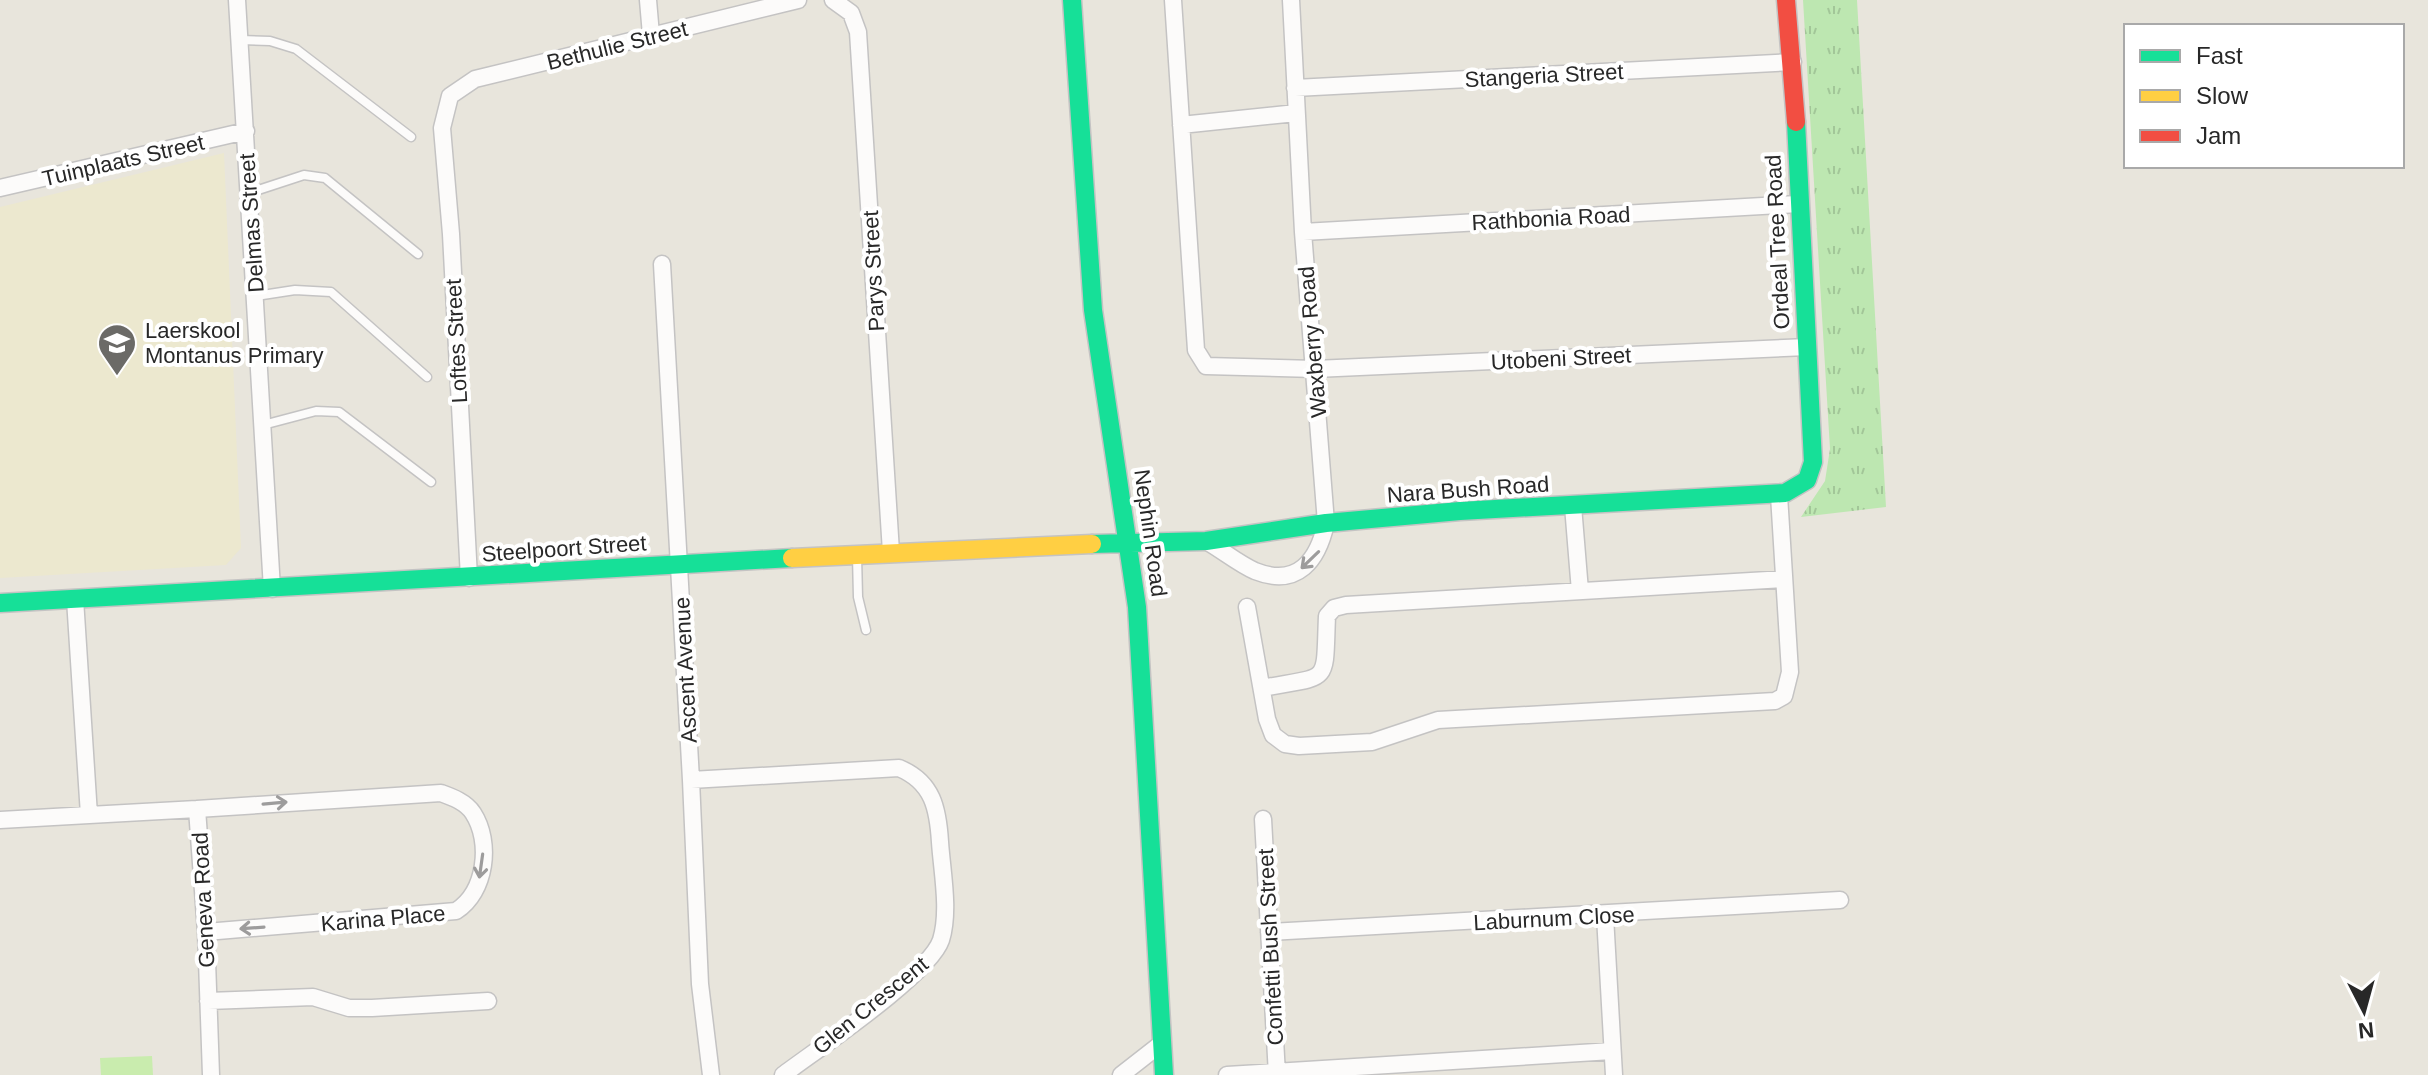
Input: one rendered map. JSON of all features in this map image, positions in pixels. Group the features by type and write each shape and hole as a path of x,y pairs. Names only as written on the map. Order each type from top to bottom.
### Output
{"street":[{"name":"Delmas Street","path":"237,0 272,589"},
{"path":"648,0 651,35"},
{"name":"Bethulie Street","path":"446,106 458,89 475,79 798,0"},
{"name":"Parys Street","path":"833,0 851,13 858,32 891,552"},
{"name":"Nephin Road","path":"1072,0 1093,310 1130,542 1137,607 1164,1075"},
{"path":"1173,0 1181,125 1296,113"},
{"name":"Waxberry Road","path":"1206,541 1254,570 1273,575 1290,573 1306,567 1320,552 1326,523 1303,232 1291,0"},
{"name":"Ordeal Tree Road","path":"1786,0 1793,62 1813,462 1807,480"},
{"name":"Stangeria Street","path":"1295,88 1793,62"},
{"name":"Loftes Street","path":"446,106 442,128 451,234 469,578"},
{"name":"Utobeni Street","path":"1181,125 1199,359 1215,368 1315,369 1807,347"},
{"name":"Tuinplaats Street","path":"0,188 246,131"},
{"name":"Rathbonia Road","path":"1303,232 1798,204"},
{"name":"Ascent Avenue","path":"662,264 697,939 711,1075"},
{"name":"Nara Bush Road","path":"1130,542 1206,541 1326,523 1779,495 1797,489 1807,480"},
{"path":"1247,607 1273,735 1285,744 1372,742 1438,720 1775,701 1784,696 1790,672 1779,495"},
{"path":"1573,506 1580,591"},
{"name":"Steelpoort Street","path":"0,603 891,552 1130,542"},
{"path":"1262,688 1314,678 1323,673 1327,665 1327,616 1334,608 1784,579"},
{"path":"75,599 89,815"},
{"name":"Glen Crescent","path":"691,780 899,768 922,782 938,810 944,923 935,952 912,976 783,1075"},
{"name":"Karina Place","path":"197,809 441,793 465,804 472,812 483,848 483,867 475,892 456,911 206,932"},
{"name":"Geneva Road","path":"0,820 197,809 206,932 211,1075"},
{"name":"Confetti Bush Street","path":"1263,819 1277,1073"},
{"name":"Laburnum Close","path":"1269,932 1605,916 1840,900"},
{"path":"1605,916 1614,1075"},
{"path":"208,1001 313,997 349,1008 488,1001"},
{"path":"1121,1075 1162,1043"},
{"path":"1227,1075 1612,1051"}],"lane":[{"path":"240,40 270,41 296,49 411,137"},
{"path":"249,193 304,175 325,178 418,254"},
{"path":"256,296 295,290 331,292 427,377"},
{"path":"263,425 316,411 339,412 431,482"},
{"path":"857,554 858,597 866,630"}],"shaded area":[{"name":"Laerskool Montanus Primary","path":"224,153 241,548 226,565 0,578 0,207"}],"green space":[{"path":"1803,0 1857,0 1886,507 1801,517 1825,481 1830,449"},
{"path":"152,1056 153,1075 101,1075 100,1058"}],"traffic: fast":[{"path":"1072,0 1093,310 1137,607 1164,1075"},
{"path":"1092,544 1206,541 1326,523 1460,511 1785,493 1807,480 1813,462 1796,122"},
{"path":"0,603 792,558"}],"traffic: slow":[{"path":"792,558 1092,544"}],"traffic: jam":[{"path":"1786,0 1796,122"}],"place":[{"name":"Laerskool Montanus Primary","path":"117,377"}]}
